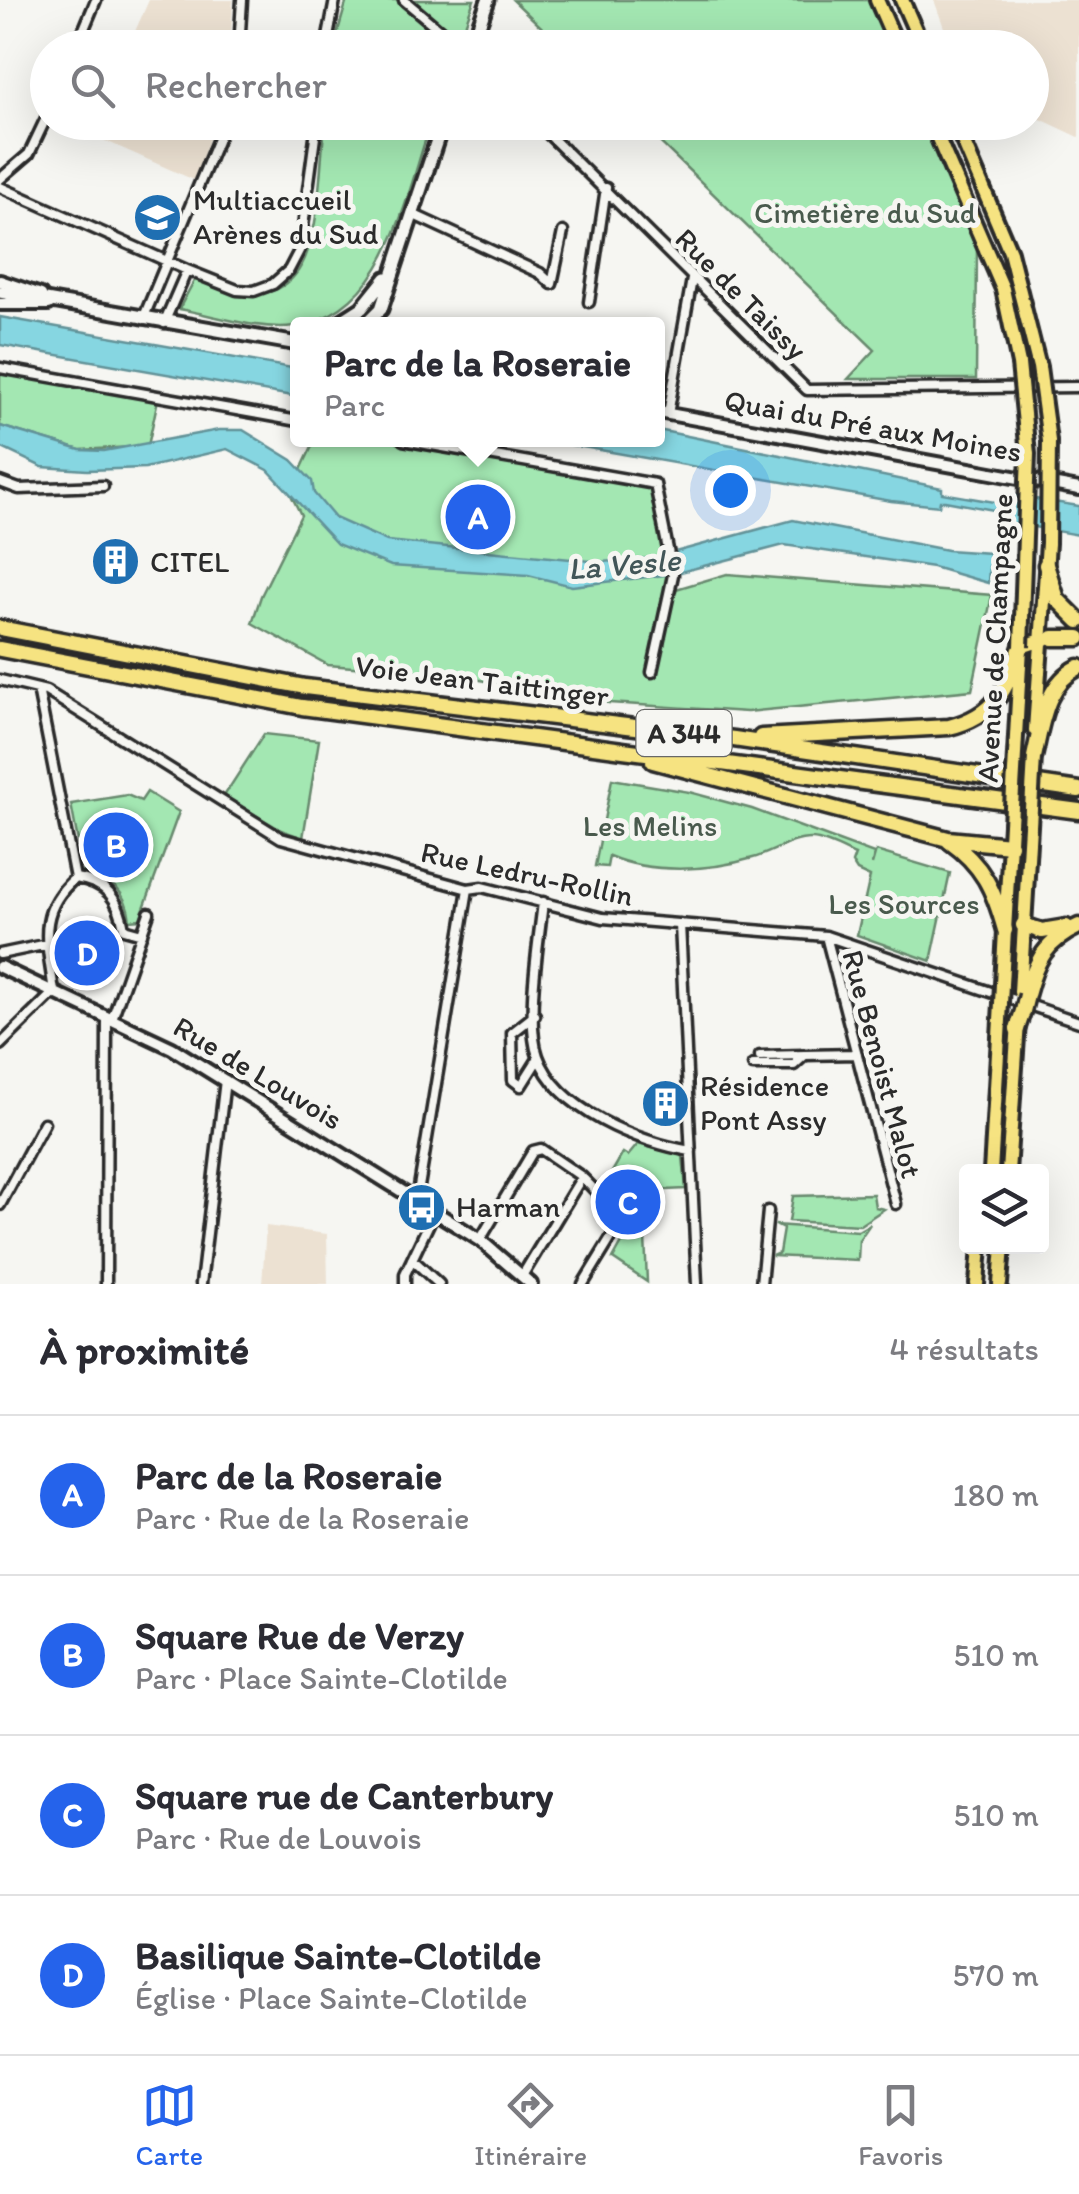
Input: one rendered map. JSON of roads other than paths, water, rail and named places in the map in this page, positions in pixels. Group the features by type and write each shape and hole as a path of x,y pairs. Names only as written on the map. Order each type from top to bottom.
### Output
{"highway":[{"path":"1046,566 1057,599 1079,621"},
{"name":"Voie Jean Taittinger","path":"0,628 305,687 734,739 1079,788"},
{"path":"1047,639 1079,638"},
{"path":"734,739 950,727 970,722 1001,698 1021,647"},
{"name":"Voie Jean Taittinger","path":"0,649 302,707 1079,811"},
{"path":"1034,757 1048,698 1064,677 1079,667"},
{"path":"614,748 948,840 1010,845"},
{"path":"948,840 972,857 988,879 1005,930"},
{"path":"1024,926 1042,931 1079,925"},
{"path":"1018,1029 1023,993 1044,949 1054,938 1079,925"}],"main road":[{"path":"477,30 488,0"},
{"path":"877,0 890,30"},
{"path":"902,0 915,30"},
{"path":"380,317 437,140"},
{"name":"Avenue de Champagne","path":"940,140 1004,289 1019,364 1028,454 1021,647 989,1164"},
{"name":"Avenue de Champagne","path":"963,140 1010,252 1040,367 1049,441 1047,639 1034,757 1023,993"},
{"path":"348,317 362,308 392,271"},
{"path":"0,292 164,323 290,341"},
{"path":"374,317 381,310"},
{"path":"1021,647 1047,639"},
{"path":"1010,845 1028,846"},
{"path":"1006,913 1024,926"},
{"path":"1009,1164 1018,1029"},
{"path":"980,1284 982,1254"},
{"path":"1000,1284 1002,1254"}],"street":[{"path":"84,30 96,0"},
{"path":"240,30 242,0"},
{"path":"329,30 335,0"},
{"path":"404,0 440,30"},
{"path":"0,179 29,154 36,140"},
{"path":"143,318 218,140"},
{"path":"0,187 187,270 237,290 254,291 290,270 300,249 315,140"},
{"name":"Rue de Taissy","path":"555,140 807,390 1079,386"},
{"path":"589,302 606,188"},
{"path":"412,214 540,272 552,284 564,232"},
{"path":"164,323 187,270"},
{"path":"665,404 692,279"},
{"path":"0,281 65,304"},
{"path":"0,304 65,304"},
{"path":"0,368 290,420"},
{"name":"Quai du Pré aux Moines","path":"665,413 1079,489"},
{"path":"443,447 655,484 672,574 652,672"},
{"path":"0,482 19,489 103,486"},
{"name":"Rue Ledru-Rollin","path":"0,680 38,689 281,838 468,889 482,887 603,918 826,936 1079,1022"},
{"path":"38,689 75,878"},
{"path":"75,878 104,886 118,904 124,928 142,934"},
{"path":"0,1044 54,992 48,944 51,904 75,878"},
{"path":"417,1199 468,889"},
{"path":"535,1015 512,1032 513,1080 522,1086 538,1059 535,1015 544,902"},
{"path":"106,1284 109,1018 149,913"},
{"path":"680,924 697,1284"},
{"name":"Rue Benoist Malot","path":"826,936 896,1204"},
{"path":"0,954 48,944"},
{"name":"Rue de Louvois","path":"0,967 109,1018 225,1080 480,1240 526,1280 582,1177"},
{"path":"760,1056 857,1054"},
{"path":"753,1065 794,1065 804,1055"},
{"path":"538,1059 597,1118 628,1134 691,1152"},
{"path":"201,1284 225,1080"},
{"path":"0,1206 44,1123"},
{"path":"480,1240 532,1151 542,1149 582,1177 619,1215 618,1225 584,1284"},
{"path":"405,1284 412,1259 436,1212"},
{"path":"761,1284 768,1212"},
{"path":"412,1259 439,1284"}],"water":[{"path":"0,317 290,368 290,396 0,345"},
{"name":"La Vesle","path":"0,426 80,450 104,451 219,430 243,430 292,460 312,481 314,493 335,518 387,541 601,562 653,558 793,520 947,550 990,553 988,583 933,567 784,545 673,574 572,586 528,575 391,566 337,544 268,470 227,449 145,468 42,467 0,447"},
{"path":"665,431 942,488 942,493 1012,505 1016,496 1079,506 1079,535 1011,523 1010,513 945,501 940,501 939,506 583,447 665,447"}],"place":[{"name":"Multiaccueil Arènes du Sud","path":"158,217"},
{"name":"Parc de la Roseraie","path":"478,517"},
{"name":"CITEL","path":"115,562"},
{"name":"Square Rue de Verzy","path":"116,845"},
{"name":"Basilique Sainte-Clotilde","path":"87,953"},
{"name":"Résidence Pont Assy","path":"665,1103"},
{"name":"Square rue de Canterbury","path":"628,1202"},
{"name":"Harman","path":"421,1207"}],"park label":[{"name":"Cimetière du Sud","path":"865,213"},
{"name":"Les Melins","path":"650,826"},
{"name":"Les Sources","path":"904,904"}]}
